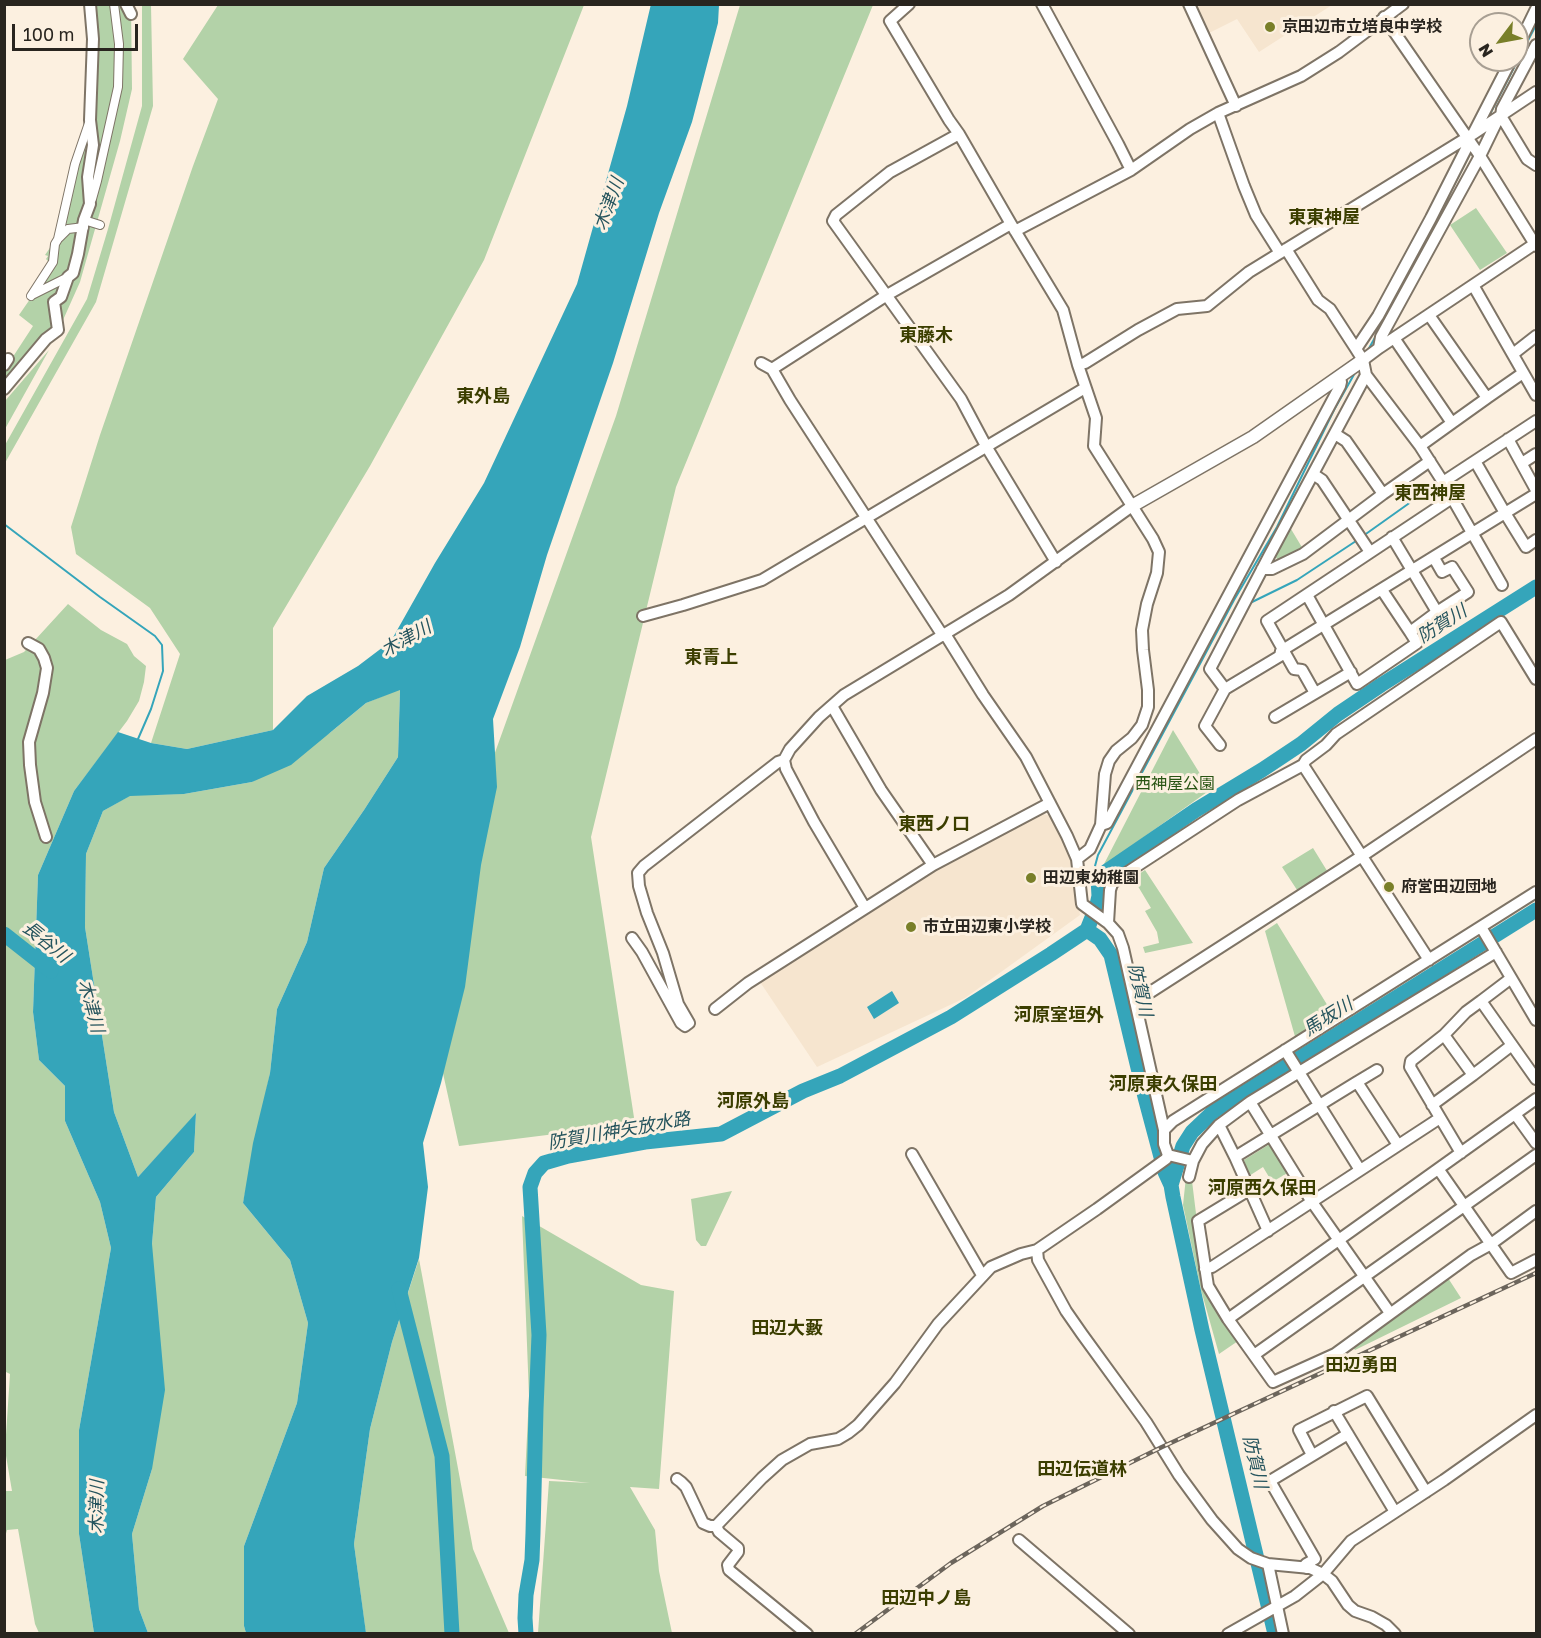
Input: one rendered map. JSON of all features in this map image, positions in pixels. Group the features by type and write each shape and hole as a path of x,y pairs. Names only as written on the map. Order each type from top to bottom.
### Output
{"street":[{"path":"90,4 93,39 90,120 93,145 88,177 90,204"},
{"path":"90,120 75,164 53,262 30,296 73,273 84,224 98,181 118,87 119,44 114,4"},
{"path":"909,4 890,21 949,120 960,134 1063,310 1096,418 1094,446 1159,552 1157,573 1142,630 1148,707 1142,725 1109,761 1105,774 1101,825 1090,849 1077,859"},
{"path":"1042,4 1131,170"},
{"path":"1189,4 1236,106"},
{"path":"772,369 887,296 1013,227 1131,170 1190,129 1218,113 1301,76 1403,4"},
{"path":"1529,23 1536,9"},
{"path":"865,908 814,822 786,769 784,760 790,749 832,706 844,695 1009,595 1132,506 1253,437 1379,348 1536,244 1470,139 1384,17"},
{"path":"1379,348 1381,337 1536,45"},
{"path":"1356,349 1378,316 1431,218 1505,72"},
{"path":"1078,365 1177,309 1207,306 1250,272 1470,139 1536,92"},
{"path":"1218,113 1256,215 1317,300 1330,309 1363,360 1366,375 1420,446 1442,480 1502,585"},
{"path":"1499,118 1527,159 1536,165"},
{"path":"960,134 890,172 836,215 833,221 962,399 986,446 1056,562"},
{"path":"58,239 68,230 84,224 100,225"},
{"path":"4,389 46,339 58,330 54,302 61,297 68,277"},
{"path":"1473,285 1536,395"},
{"path":"1429,315 1487,398"},
{"path":"1513,354 1536,336"},
{"path":"1394,338 1452,423"},
{"path":"761,363 772,369 866,518 1026,758 1077,859 1082,904 1118,934 1164,1130 1166,1159"},
{"path":"1420,446 1523,373"},
{"path":"1210,669 1366,375"},
{"path":"1101,825 1107,823 1340,386 1339,378"},
{"path":"643,616 762,580 1085,388"},
{"path":"1442,480 1536,421"},
{"path":"1335,434 1346,441 1383,494"},
{"path":"1220,745 1205,726 1225,689 1280,656 1281,651 1434,558 1536,492 1508,440"},
{"path":"1521,463 1536,454"},
{"path":"1262,569 1272,569 1303,554 1430,461"},
{"path":"1475,461 1526,547 1536,540"},
{"path":"1313,474 1322,480 1370,552"},
{"path":"1315,693 1302,670 1294,669 1268,621 1452,498"},
{"path":"1392,537 1437,612"},
{"path":"1410,632 1468,592 1452,567 1442,572 1434,558"},
{"path":"1307,595 1357,684 1417,643 1382,590"},
{"path":"1105,921 1110,890 1117,879 1238,800 1303,765 1306,760 1326,746 1336,734 1501,622 1536,679"},
{"path":"28,643 39,649 46,668 43,693 29,742 34,802 46,837"},
{"path":"1198,652 1225,689"},
{"path":"1275,717 1351,672"},
{"path":"832,706 881,790 933,865"},
{"path":"1135,1002 1362,856 1536,739"},
{"path":"632,938 681,1023 685,1026 688,1023 678,1004 663,953 646,913 638,873 778,762 784,760"},
{"path":"1303,765 1429,960"},
{"path":"715,1008 748,983 933,865 1050,803"},
{"path":"1164,1130 1173,1121 1287,1053 1536,892"},
{"path":"1482,929 1536,1020"},
{"path":"1189,1177 1190,1160 1219,1125 1297,1069 1494,949"},
{"path":"1461,1153 1410,1066 1411,1061 1444,1035 1466,1012 1510,979"},
{"path":"1481,1001 1536,1079"},
{"path":"1444,1035 1473,1075"},
{"path":"1432,1105 1512,1045"},
{"path":"1287,1053 1360,1170"},
{"path":"1235,1156 1377,1070"},
{"path":"1357,1082 1398,1145"},
{"path":"1228,1319 1536,1099"},
{"path":"1250,1102 1312,1202 1390,1314"},
{"path":"1515,1114 1536,1143"},
{"path":"1204,1269 1212,1267 1440,1118"},
{"path":"1219,1125 1268,1231"},
{"path":"912,1154 982,1275"},
{"path":"1254,1355 1536,1155"},
{"path":"677,1479 686,1487 703,1523 716,1526 782,1460 810,1444 838,1439 858,1425 895,1383 938,1324 991,1268 1005,1260 1037,1250 1166,1159 1190,1160"},
{"path":"1439,1170 1511,1273 1536,1260"},
{"path":"1249,1190 1198,1221 1208,1286 1228,1319 1273,1382 1335,1354 1536,1210"},
{"path":"1037,1250 1038,1260 1066,1311 1146,1422 1179,1475 1238,1549 1251,1558 1266,1563 1306,1568 1323,1574 1332,1581 1348,1605 1355,1611 1386,1625 1395,1634"},
{"path":"1312,1455 1299,1430 1366,1396 1426,1492"},
{"path":"1334,1411 1395,1512"},
{"path":"1228,1634 1295,1596 1323,1574 1351,1541 1536,1416"},
{"path":"1306,1568 1306,1564 1315,1559 1270,1481 1348,1434"},
{"path":"716,1526 719,1532 738,1548 738,1552 728,1566 729,1570 807,1634"},
{"path":"1019,1540 1129,1634"},
{"path":"1266,1563 1283,1634"}],"shaded area":[{"name":"京田辺市立培良中学校","path":"1193,5 1332,5 1259,52 1237,19 1205,35"},
{"path":"1039,813 1051,816 1068,851 1080,915 965,998 817,1067 760,982 864,913 939,868"}],"green space":[{"path":"92,5 131,5 132,89 120,141 80,282 59,329 35,344 5,379 5,369 33,326 19,315 53,266 46,259 48,256 45,255 54,242 92,122"},
{"path":"142,5 151,5 153,106 96,302 5,463 5,445 87,299 108,229 142,106"},
{"path":"218,5 584,5 484,260 370,466 273,628 273,730 187,749 151,743 180,654 150,608 76,554 71,527 100,435 218,99 183,59"},
{"path":"740,5 873,5 676,487 591,837 635,1124 459,1146 419,964 616,416"},
{"path":"1476,208 1507,253 1480,270 1450,225"},
{"path":"49,350 5,429 5,401"},
{"path":"1291,529 1303,549 1279,562 1275,556"},
{"path":"68,604 101,630 127,644 134,656 146,666 139,701 127,721 74,791 38,875 33,1012 39,1060 65,1086 65,1121 100,1202 111,1248 79,1430 79,1534 94,1633 39,1633 35,1624 18,1529 7,1530 5,1537 5,1491 12,1491 5,1450 10,1374 4,1371 5,660 24,652"},
{"path":"400,689 398,757 324,868 307,942 277,1009 270,1073 243,1203 290,1260 308,1323 297,1403 244,1546 244,1626 246,1633 148,1633 139,1609 132,1534 152,1469 152,1244 156,1197 194,1152 196,1114 138,1177 114,1112 85,927 86,854 103,811 131,795 184,794 252,782 331,732 366,703"},
{"name":"西神屋公園","path":"1173,730 1210,790 1103,866"},
{"path":"1313,848 1329,874 1299,893 1282,867"},
{"path":"1145,870 1193,943 1145,953 1143,947 1159,943 1157,932 1145,911 1151,908 1133,878"},
{"path":"1277,923 1334,1016 1296,1040 1265,931"},
{"path":"1273,1142 1291,1171 1272,1182 1263,1167 1249,1176 1244,1160"},
{"path":"1186,1177 1192,1181 1205,1287 1238,1341 1219,1354 1201,1290 1183,1205"},
{"path":"732,1191 706,1246 701,1246 696,1240 691,1199"},
{"path":"522,1216 641,1285 674,1291 659,1489 630,1487 655,1530 659,1571 672,1633 538,1633 549,1481 590,1483 525,1476 529,1396"},
{"path":"419,1259 473,1549 509,1633 520,1633 366,1634 354,1544 370,1429 392,1342"},
{"path":"1448,1278 1461,1298 1355,1350 1352,1346"}],"water":[{"path":"651,4 719,5 718,23 692,122 659,213 613,363 547,555 520,647 493,719 497,787 481,865 465,987 423,1143 428,1187 419,1258 392,1342 370,1429 354,1544 366,1633 246,1633 244,1626 244,1546 297,1403 308,1323 290,1260 243,1203 253,1143 270,1073 277,1009 307,942 324,868 398,757 400,690 366,703 291,765 252,782 184,794 130,796 103,811 86,854 85,927 114,1112 138,1177 196,1113 194,1152 156,1197 152,1244 165,1390 152,1469 132,1534 139,1609 148,1633 94,1633 79,1534 79,1430 111,1248 100,1202 65,1121 65,1086 39,1060 33,1012 38,875 74,791 118,732 151,743 187,749 273,730 307,696 358,666 391,641 484,483 577,284 627,106"},
{"path":"892,991 899,1003 874,1019 867,1007"}],"waterway":[{"path":"1488,118 1536,25"},
{"path":"1380,329 1472,150"},
{"path":"1368,350 1377,334"},
{"path":"1098,878 1095,866 1098,855 1234,600 1277,527 1334,410 1356,371"},
{"path":"1363,536 1439,482"},
{"path":"4,524 155,636 162,645 163,671 151,709 138,739"},
{"path":"1248,604 1297,580 1359,539"},
{"name":"防賀川","path":"1087,930 1099,896 1098,878 1107,871 1196,810 1301,744 1338,714 1381,685 1536,587"},
{"name":"馬坂川","path":"1171,1185 1183,1146 1192,1132 1213,1112 1536,910"},
{"name":"防賀川","path":"1087,930 1100,939 1111,955 1145,1097 1165,1172 1171,1185 1202,1330 1275,1634"},
{"name":"防賀川神矢放水路","path":"526,1634 526,1595 532,1560 539,1335 530,1187 535,1173 544,1163 568,1156 645,1142 721,1134 803,1091 840,1076 951,1017 1087,930"},
{"name":"長谷川","path":"4,934 51,971"},
{"name":"木津川","path":"399,1289 442,1456 452,1634"}],"railway":[{"path":"855,1634 951,1563 1043,1506 1162,1447 1536,1273"}],"place":[{"name":"京田辺市立培良中学校","path":"1270,27"},
{"name":"田辺東幼稚園","path":"1031,878"},
{"name":"府営田辺団地","path":"1389,887"},
{"name":"市立田辺東小学校","path":"911,927"}],"district":[{"name":"東東神屋","path":"1324,217"},
{"name":"東藤木","path":"926,335"},
{"name":"東外島","path":"483,396"},
{"name":"東西神屋","path":"1430,493"},
{"name":"東青上","path":"711,657"},
{"name":"東西ノ口","path":"934,824"},
{"name":"河原室垣外","path":"1059,1015"},
{"name":"河原東久保田","path":"1163,1084"},
{"name":"河原外島","path":"753,1101"},
{"name":"河原西久保田","path":"1262,1188"},
{"name":"田辺大藪","path":"787,1328"},
{"name":"田辺勇田","path":"1361,1365"},
{"name":"田辺伝道林","path":"1082,1469"},
{"name":"田辺中ノ島","path":"926,1598"}]}
